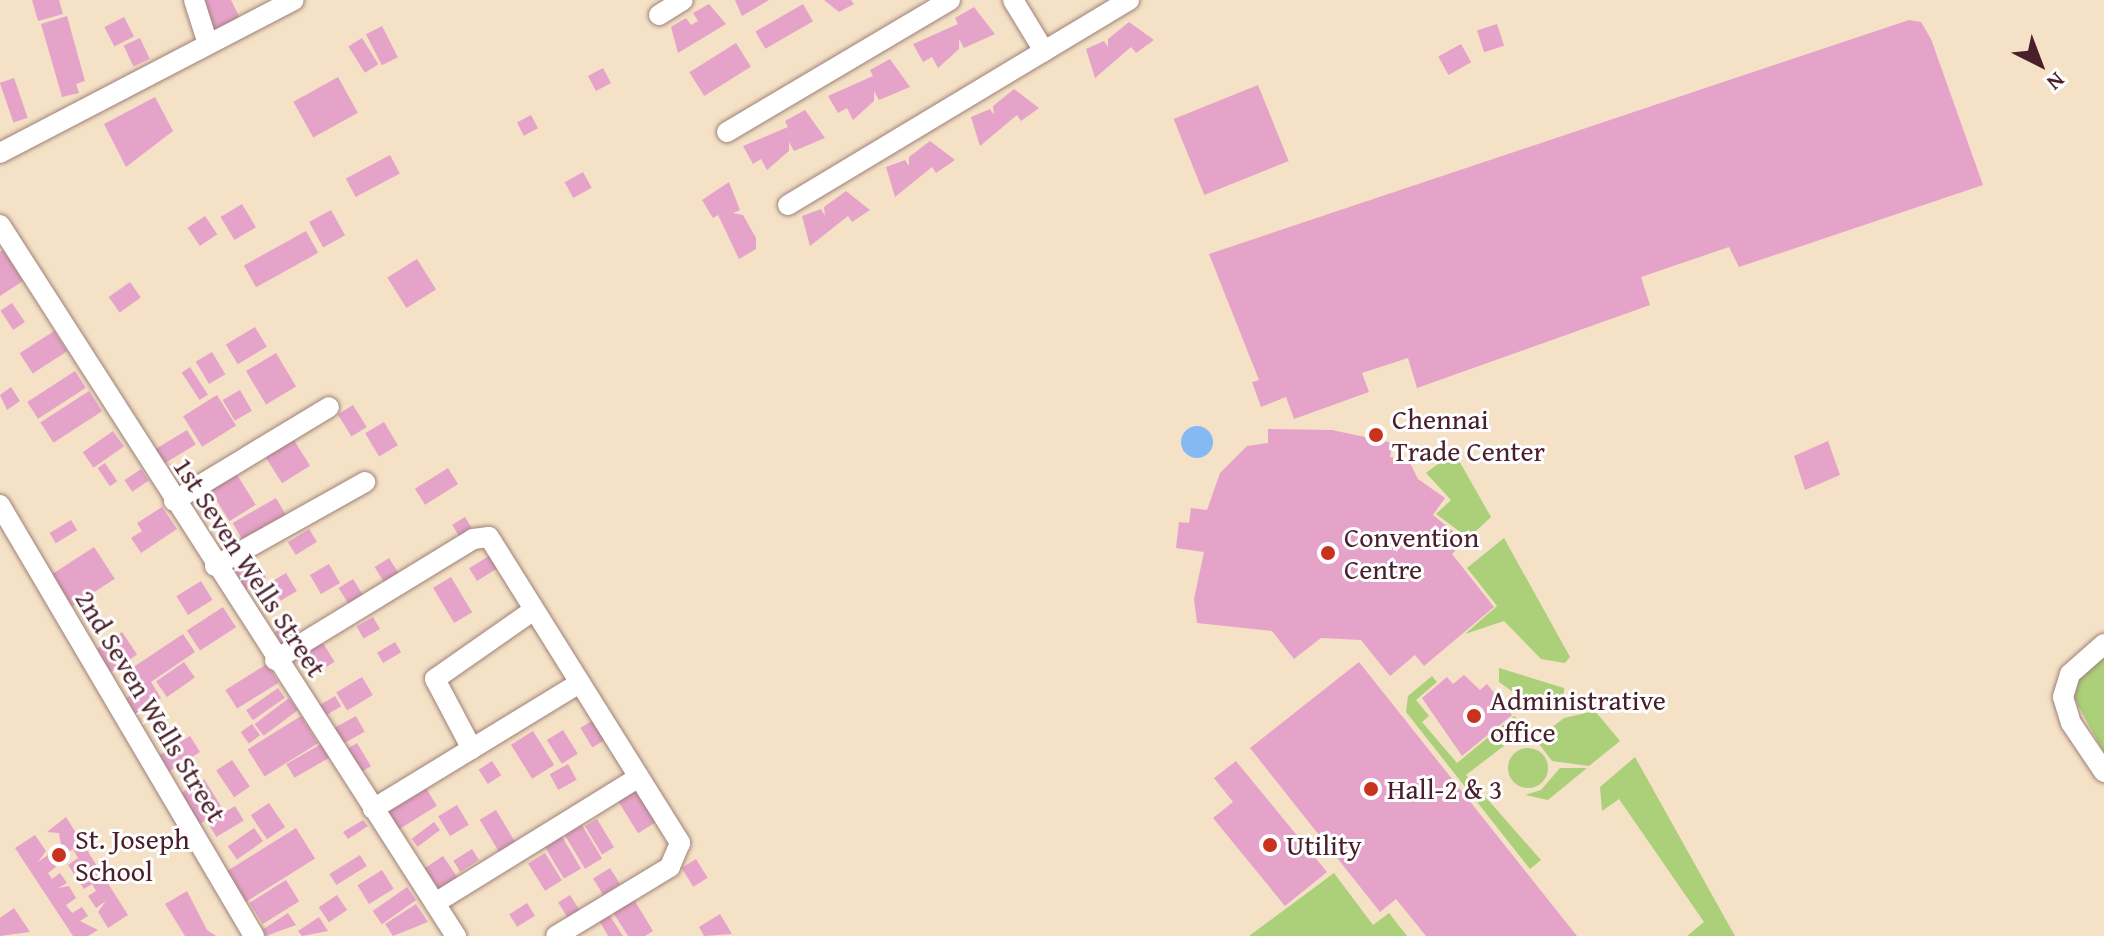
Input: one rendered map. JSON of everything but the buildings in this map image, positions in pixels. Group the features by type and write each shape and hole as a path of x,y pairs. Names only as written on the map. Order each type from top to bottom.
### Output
{"street":[{"path":"194,0 207,41"},
{"path":"659,15 683,0"},
{"path":"727,132 950,0"},
{"path":"1013,0 1044,51"},
{"path":"788,205 1129,0"},
{"path":"0,153 282,3"},
{"name":"1st Seven Wells Street","path":"0,225 275,660 456,936"},
{"path":"174,501 329,407"},
{"path":"215,566 365,482"},
{"name":"2nd Seven Wells Street","path":"0,505 254,936"},
{"path":"275,660 483,535 680,843 677,860 556,936"},
{"path":"472,749 435,679 531,612"},
{"path":"2104,644 2070,674 2063,697 2071,723 2104,772"},
{"path":"373,809 578,684"},
{"path":"435,903 637,778"}],"green space":[{"path":"1454,452 1491,517 1462,544 1455,536 1459,531 1436,514 1451,500 1426,473"},
{"path":"1504,538 1570,657 1565,663 1541,659 1504,621 1465,634 1497,606 1467,568"},
{"path":"2104,655 2104,753 2074,698 2080,674"},
{"path":"1499,668 1564,688 1564,693 1556,702 1523,699 1499,682"},
{"path":"1432,676 1437,682 1416,700 1429,716 1422,722 1457,763 1514,716 1519,722 1514,738 1466,775 1541,860 1530,869 1406,712 1408,696"},
{"path":"1595,711 1620,741 1589,766 1552,761 1536,740 1564,718"},
{"path":"1528,748 1542,754 1548,768 1542,782 1528,788 1514,782 1508,768 1514,754"},
{"path":"1635,757 1735,936 1687,936 1704,922 1619,799 1602,811 1600,787"},
{"path":"1560,768 1587,768 1548,800 1525,795 1541,790"},
{"path":"1334,873 1373,925 1389,913 1407,936 1249,936"}],"water":[{"path":"1197,426 1208,431 1213,442 1208,453 1197,458 1186,453 1181,442 1186,431"}],"place":[{"name":"Chennai Trade Center","path":"1376,435"},
{"name":"Convention Centre","path":"1328,553"},
{"name":"Administrative office","path":"1474,716"},
{"name":"Hall-2 & 3","path":"1371,789"},
{"name":"Utility","path":"1270,845"},
{"name":"St. Joseph School","path":"59,855"}]}
